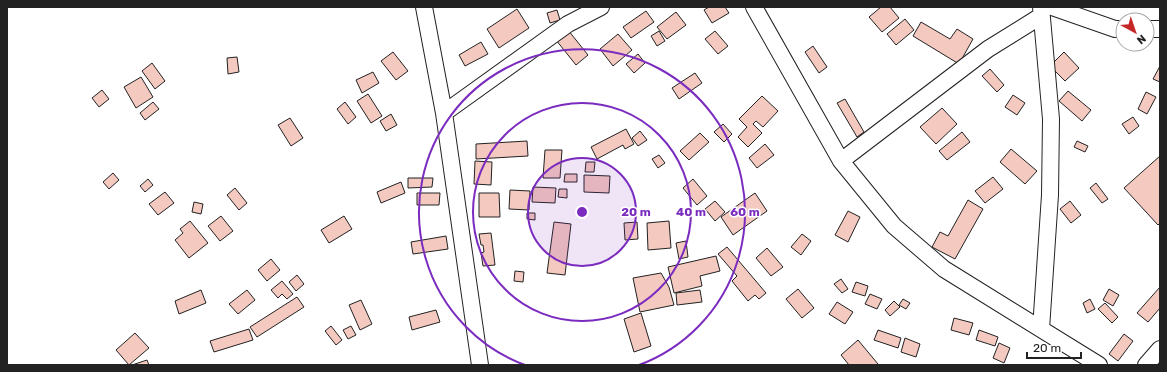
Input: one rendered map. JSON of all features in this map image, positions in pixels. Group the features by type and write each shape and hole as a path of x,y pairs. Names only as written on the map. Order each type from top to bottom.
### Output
{"street":[{"path":"424,7 444,113 480,365"},
{"path":"444,113 568,24 600,7"},
{"path":"754,7 841,161 894,226 944,269 1098,365"},
{"path":"841,161 988,49 1045,10 1115,29"},
{"path":"1041,329 1050,195 1051,119 1045,10"},
{"path":"1148,364 1160,349"}],"building":[{"path":"709,7 725,7 729,13 712,23 704,10"},
{"path":"881,7 890,7 899,18 882,32 869,17"},
{"path":"517,9 529,28 499,48 487,29"},
{"path":"557,10 560,20 550,23 547,13"},
{"path":"646,11 654,22 631,38 623,27"},
{"path":"676,12 686,25 667,39 657,27"},
{"path":"905,19 914,30 896,45 887,34"},
{"path":"921,22 950,39 957,29 973,39 959,64 913,36"},
{"path":"568,30 588,55 576,65 556,40"},
{"path":"659,31 665,41 657,46 651,36"},
{"path":"715,31 728,46 718,54 705,39"},
{"path":"618,34 632,50 613,66 600,49"},
{"path":"481,42 488,54 465,66 459,55"},
{"path":"813,46 827,67 819,73 805,52"},
{"path":"393,52 408,71 396,80 381,61"},
{"path":"1064,52 1079,68 1065,81 1050,66"},
{"path":"638,54 645,63 634,73 626,64"},
{"path":"237,57 239,72 228,74 227,58"},
{"path":"152,63 165,81 155,89 142,71"},
{"path":"1160,66 1160,82 1153,79"},
{"path":"990,69 1004,85 997,92 982,76"},
{"path":"373,72 379,83 362,93 356,80"},
{"path":"695,73 702,83 679,99 672,88"},
{"path":"141,77 153,97 136,108 124,87"},
{"path":"102,90 109,99 99,107 92,98"},
{"path":"1068,91 1091,110 1082,121 1059,101"},
{"path":"1146,92 1156,97 1147,114 1138,109"},
{"path":"368,94 382,116 371,123 357,101"},
{"path":"1013,95 1025,103 1017,115 1005,107"},
{"path":"762,96 778,111 763,127 756,121 753,124 762,133 748,147 738,137 747,127 739,119"},
{"path":"845,99 864,132 857,137 837,103"},
{"path":"153,102 159,109 145,120 140,113"},
{"path":"345,102 356,117 348,124 337,109"},
{"path":"942,108 957,124 936,144 920,127"},
{"path":"391,114 397,125 386,131 380,121"},
{"path":"1133,117 1139,126 1129,134 1122,124"},
{"path":"290,118 303,138 291,146 278,125"},
{"path":"723,124 732,134 724,142 714,132"},
{"path":"626,129 634,144 625,149 623,145 597,159 591,147"},
{"path":"640,131 647,140 638,146 632,138"},
{"path":"962,132 970,142 947,160 939,151"},
{"path":"700,133 709,142 689,160 680,151"},
{"path":"527,141 528,156 476,159 476,144"},
{"path":"1077,141 1088,146 1085,152 1074,147"},
{"path":"765,144 774,155 757,168 749,158"},
{"path":"1011,149 1037,171 1025,184 1000,162"},
{"path":"545,150 562,150 560,178 543,178"},
{"path":"659,155 665,163 658,168 652,159"},
{"path":"1160,156 1160,223 1158,225 1124,188"},
{"path":"475,161 492,162 491,185 474,184"},
{"path":"586,162 595,162 594,172 585,172"},
{"path":"113,173 119,180 109,189 103,182"},
{"path":"565,174 577,174 577,182 564,182"},
{"path":"584,175 610,176 609,193 584,192"},
{"path":"993,177 1003,189 985,203 975,191"},
{"path":"408,178 433,178 432,187 408,188"},
{"path":"148,179 153,185 145,192 140,186"},
{"path":"693,179 707,196 697,205 683,188"},
{"path":"401,182 405,193 381,203 377,192"},
{"path":"1096,183 1108,199 1102,203 1090,188"},
{"path":"533,187 556,188 555,203 532,202"},
{"path":"235,188 247,203 239,210 227,195"},
{"path":"559,189 567,189 567,198 558,197"},
{"path":"510,190 530,191 529,210 509,209"},
{"path":"165,192 174,203 158,215 149,204"},
{"path":"417,193 440,193 439,205 417,205"},
{"path":"479,193 499,193 500,217 479,217"},
{"path":"755,193 767,211 733,235 721,217"},
{"path":"968,200 983,209 955,259 932,247 940,232 948,236"},
{"path":"715,201 725,212 715,221 705,209"},
{"path":"1070,201 1081,215 1071,223 1060,209"},
{"path":"194,202 203,204 201,214 192,212"},
{"path":"848,211 860,217 848,242 835,235"},
{"path":"527,213 535,213 535,220 527,219"},
{"path":"221,216 233,231 220,241 208,226"},
{"path":"344,216 352,229 329,243 321,230"},
{"path":"190,221 208,243 189,258 175,240 183,233 180,229"},
{"path":"669,221 671,248 648,250 647,223"},
{"path":"554,222 571,224 565,275 547,273"},
{"path":"637,222 638,239 625,240 624,223"},
{"path":"491,233 495,265 483,266 481,253 484,252 479,234"},
{"path":"802,234 811,241 801,255 791,247"},
{"path":"446,236 448,249 413,254 411,242"},
{"path":"686,241 688,257 679,259 676,243"},
{"path":"727,247 766,293 759,299 755,295 748,301 732,281 737,276 718,254"},
{"path":"767,248 783,267 771,276 756,258"},
{"path":"716,256 720,271 700,276 702,286 674,293 668,267"},
{"path":"271,259 280,270 267,281 258,270"},
{"path":"515,271 524,272 523,282 514,281"},
{"path":"661,273 669,287 674,305 640,312 633,278"},
{"path":"297,275 304,284 296,291 289,282"},
{"path":"841,279 848,289 842,293 834,284"},
{"path":"282,281 293,294 287,299 282,294 278,298 271,290"},
{"path":"856,282 868,286 865,296 852,292"},
{"path":"1160,287 1160,308 1148,322 1137,313"},
{"path":"798,289 814,308 802,318 786,299"},
{"path":"1109,289 1119,295 1113,306 1103,300"},
{"path":"201,290 206,303 179,314 175,301"},
{"path":"247,290 255,300 238,314 229,304"},
{"path":"700,290 702,302 677,305 676,293"},
{"path":"870,294 882,299 877,309 865,304"},
{"path":"297,297 304,307 257,337 250,327"},
{"path":"903,299 910,303 906,309 899,305"},
{"path":"1090,299 1095,309 1087,313 1083,303"},
{"path":"361,300 372,324 360,330 349,305"},
{"path":"894,301 900,307 890,316 885,310"},
{"path":"837,302 853,312 845,324 829,314"},
{"path":"1105,303 1118,317 1112,323 1098,309"},
{"path":"436,310 440,322 412,330 409,317"},
{"path":"641,313 651,346 634,352 624,319"},
{"path":"954,318 973,323 969,335 951,330"},
{"path":"331,326 342,340 336,345 325,331"},
{"path":"351,326 356,335 348,339 343,330"},
{"path":"249,329 253,340 214,352 210,341"},
{"path":"878,330 901,338 898,348 874,340"},
{"path":"979,330 998,337 995,346 976,340"},
{"path":"135,333 149,348 129,365 116,350"},
{"path":"1124,334 1133,341 1118,361 1109,354"},
{"path":"905,338 920,344 916,357 901,352"},
{"path":"858,340 878,364 877,365 849,365 841,355"},
{"path":"999,343 1010,348 1004,363 993,358"},
{"path":"147,360 149,365 132,365"}]}
